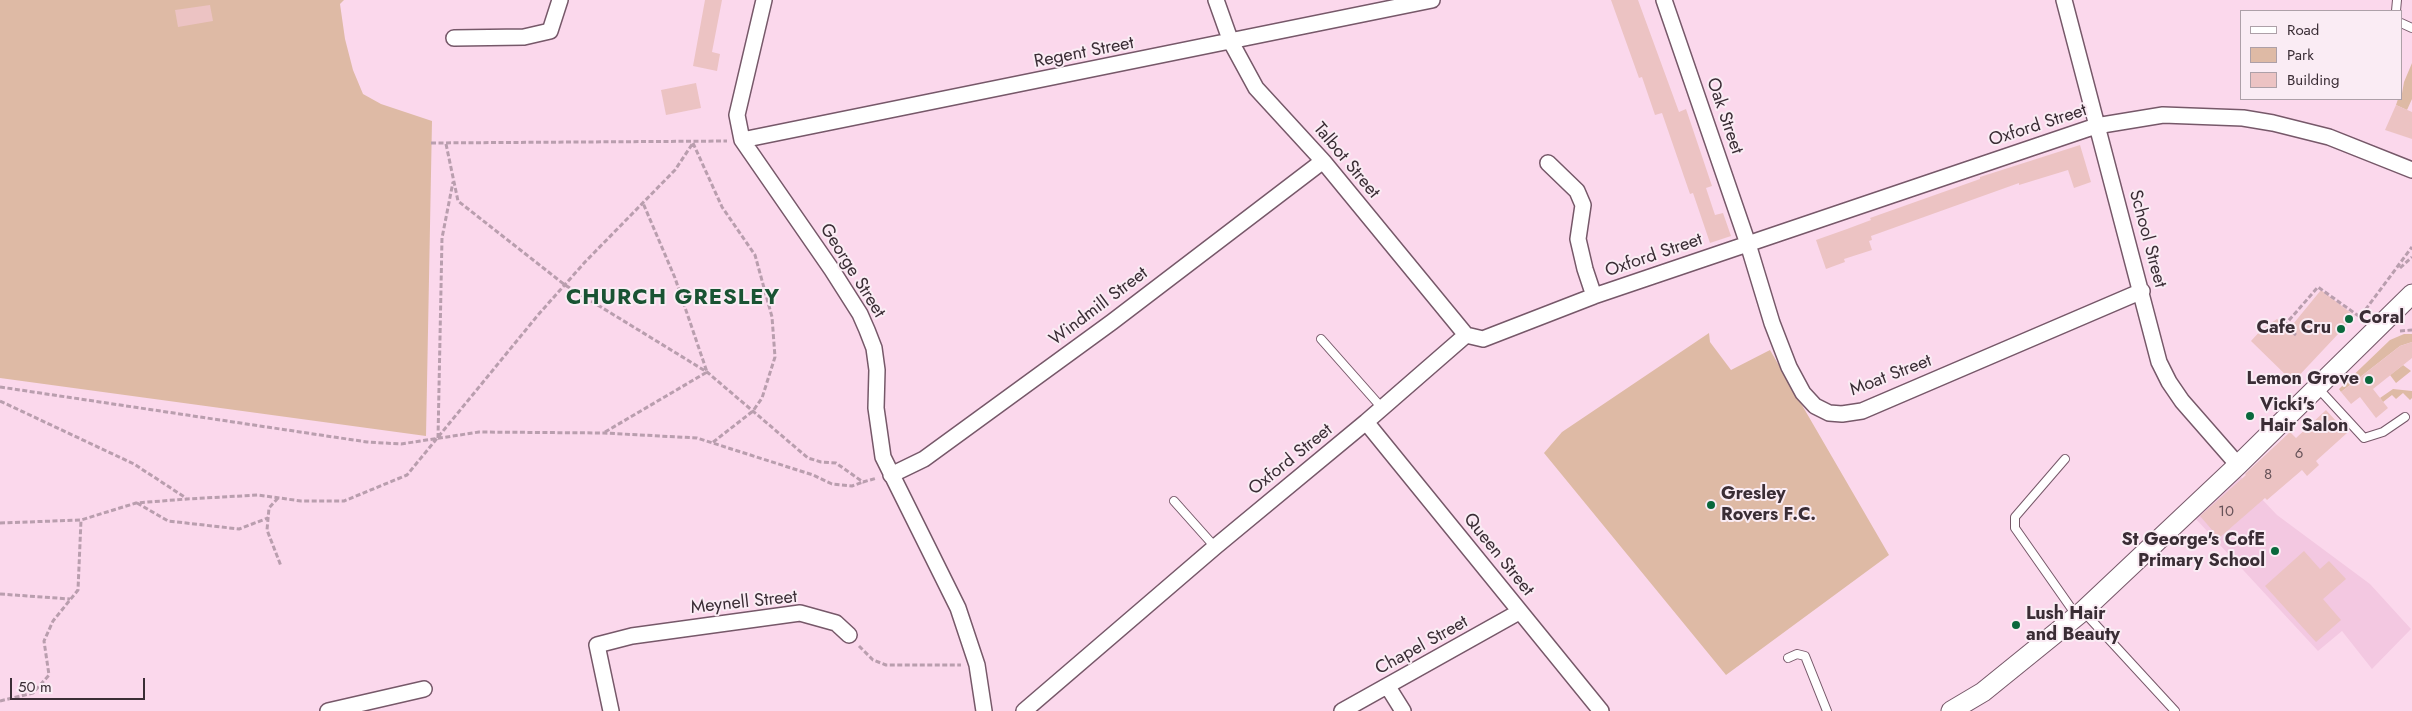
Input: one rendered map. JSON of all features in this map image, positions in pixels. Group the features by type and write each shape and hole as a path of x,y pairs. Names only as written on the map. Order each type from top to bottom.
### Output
{"street":[{"path":"454,38 524,37 550,31 560,0"},
{"name":"George Street","path":"764,0 738,115 742,140 759,167 789,206 864,322 874,348 878,433 883,458 958,608 977,665 984,711"},
{"name":"Talbot Street","path":"1216,0 1231,42 1256,88 1323,161 1466,335"},
{"name":"Regent Street","path":"742,140 1432,0"},
{"name":"Oak Street","path":"1664,0 1748,244"},
{"name":"School Street","path":"2064,0 2096,126 2142,291 2159,362 2169,382 2200,424 2238,465"},
{"name":"Oxford Street","path":"1024,711 1466,335 1483,338 1594,296 2096,126 2162,115 2258,120 2329,137 2412,170"},
{"name":"Windmill Street","path":"891,475 924,459 948,442 1112,322 1323,161"},
{"path":"1548,163 1577,191 1584,205 1578,239 1594,296"},
{"name":"Moat Street","path":"1748,244 1772,323 1789,367 1803,393 1815,406 1829,413 1842,414 1862,411 2142,291"},
{"path":"1951,711 1983,692 2080,613 2238,465 2412,294"},
{"name":"Queen Street","path":"1366,422 1601,711"},
{"name":"Chapel Street","path":"1342,711 1388,687 1519,612"},
{"name":"Meynell Street","path":"611,711 597,645 632,636 800,613 836,623 849,635"},
{"path":"1388,687 1403,711"},
{"path":"328,711 424,689"}],"lane":[{"path":"1322,339 1382,408"},
{"path":"2317,387 2364,438 2383,432 2405,417"},
{"path":"2065,459 2015,517 2015,528 2080,613 2175,711"},
{"path":"1174,501 1215,547"},
{"path":"1788,658 1797,654 1805,656 1827,711"}],"path":[{"path":"431,143 693,143 742,140"},
{"path":"0,523 81,520 136,503 187,499 258,495 301,501 344,501 407,475 565,285 675,170 693,143"},
{"path":"693,143 722,207 755,255 772,317 775,358 762,398 753,411 712,443"},
{"path":"446,144 458,202 565,285 707,372 808,458 821,462 836,463 863,482"},
{"path":"438,438 442,238 453,180"},
{"path":"643,203 675,278 707,372"},
{"path":"2296,335 2284,326 2318,287 2360,317 2396,272 2412,247"},
{"path":"2396,272 2412,257"},
{"path":"604,433 707,372"},
{"path":"0,387 368,442 401,444 479,432 604,433 697,438 813,475 832,484 852,486 891,475"},
{"path":"0,400 134,464 187,499"},
{"path":"279,498 269,508 267,530 281,566"},
{"path":"136,503 168,521 239,529 268,518"},
{"path":"0,701 33,693 49,675 44,641 53,621 78,590 81,520"},
{"path":"0,594 71,599"},
{"path":"849,635 872,660 886,665 977,665"}],"shaded area":[{"name":"St George's CofE Primary School","path":"2239,475 2277,515 2370,584 2411,629 2372,669 2342,631 2318,651 2195,518"}],"green space":[{"path":"0,0 344,0 340,4 345,39 353,70 363,94 381,104 432,121 426,436 0,378"},
{"path":"2412,63 2412,99 2407,110 2396,105 2398,100 2402,100 2404,82"},
{"name":"Gresley Rovers F.C.","path":"1709,333 1710,342 1731,370 1770,350 1889,555 1726,675 1544,453 1562,432"},
{"path":"2404,334 2412,334 2412,342 2400,346 2341,392 2339,389 2390,340"},
{"path":"2403,365 2411,371 2396,383 2390,375"},
{"path":"2393,389 2412,391 2412,398 2410,400 2403,393 2396,399 2392,395 2383,402 2380,398"}],"building":[{"path":"705,0 722,0 712,52 720,54 717,71 693,66"},
{"path":"1611,0 1638,0 1679,112 1686,109 1712,186 1706,188 1715,215 1723,213 1731,236 1710,243 1693,193 1690,194 1662,113 1655,115 1642,77 1639,78"},
{"path":"210,5 213,21 178,27 175,10"},
{"path":"696,83 701,108 666,115 661,90"},
{"path":"2396,105 2412,112 2412,139 2385,130"},
{"path":"2080,145 2091,182 2074,188 2068,170 2019,185 2019,183 1871,236 1872,240 1869,241 1872,250 1844,259 1845,262 1826,269 1816,240 1871,220 1870,218 1980,179 1980,177"},
{"path":"2321,290 2355,316 2293,382 2251,341 2262,329 2277,319 2289,329"},
{"name":"Lemon Grove","path":"2412,342 2412,358 2373,389 2388,408 2376,418 2360,397 2351,404 2341,392 2400,346"},
{"path":"2326,410 2347,433 2316,461 2319,465 2307,476 2302,470 2267,500 2265,498 2219,538 2200,516 2290,432 2296,438"},
{"path":"2304,551 2320,569 2329,561 2346,579 2323,599 2341,620 2316,642 2265,586"}],"place":[{"name":"Coral","path":"2349,319"},
{"name":"Cafe Cru","path":"2341,329"},
{"name":"Lemon Grove","path":"2369,380"},
{"name":"Vicki's Hair Salon","path":"2250,416"},
{"name":"Gresley Rovers F.C.","path":"1711,505"},
{"name":"St George's CofE Primary School","path":"2275,551"},
{"name":"Lush Hair and Beauty","path":"2016,625"}],"district":[{"name":"CHURCH GRESLEY","path":"673,299"}]}
